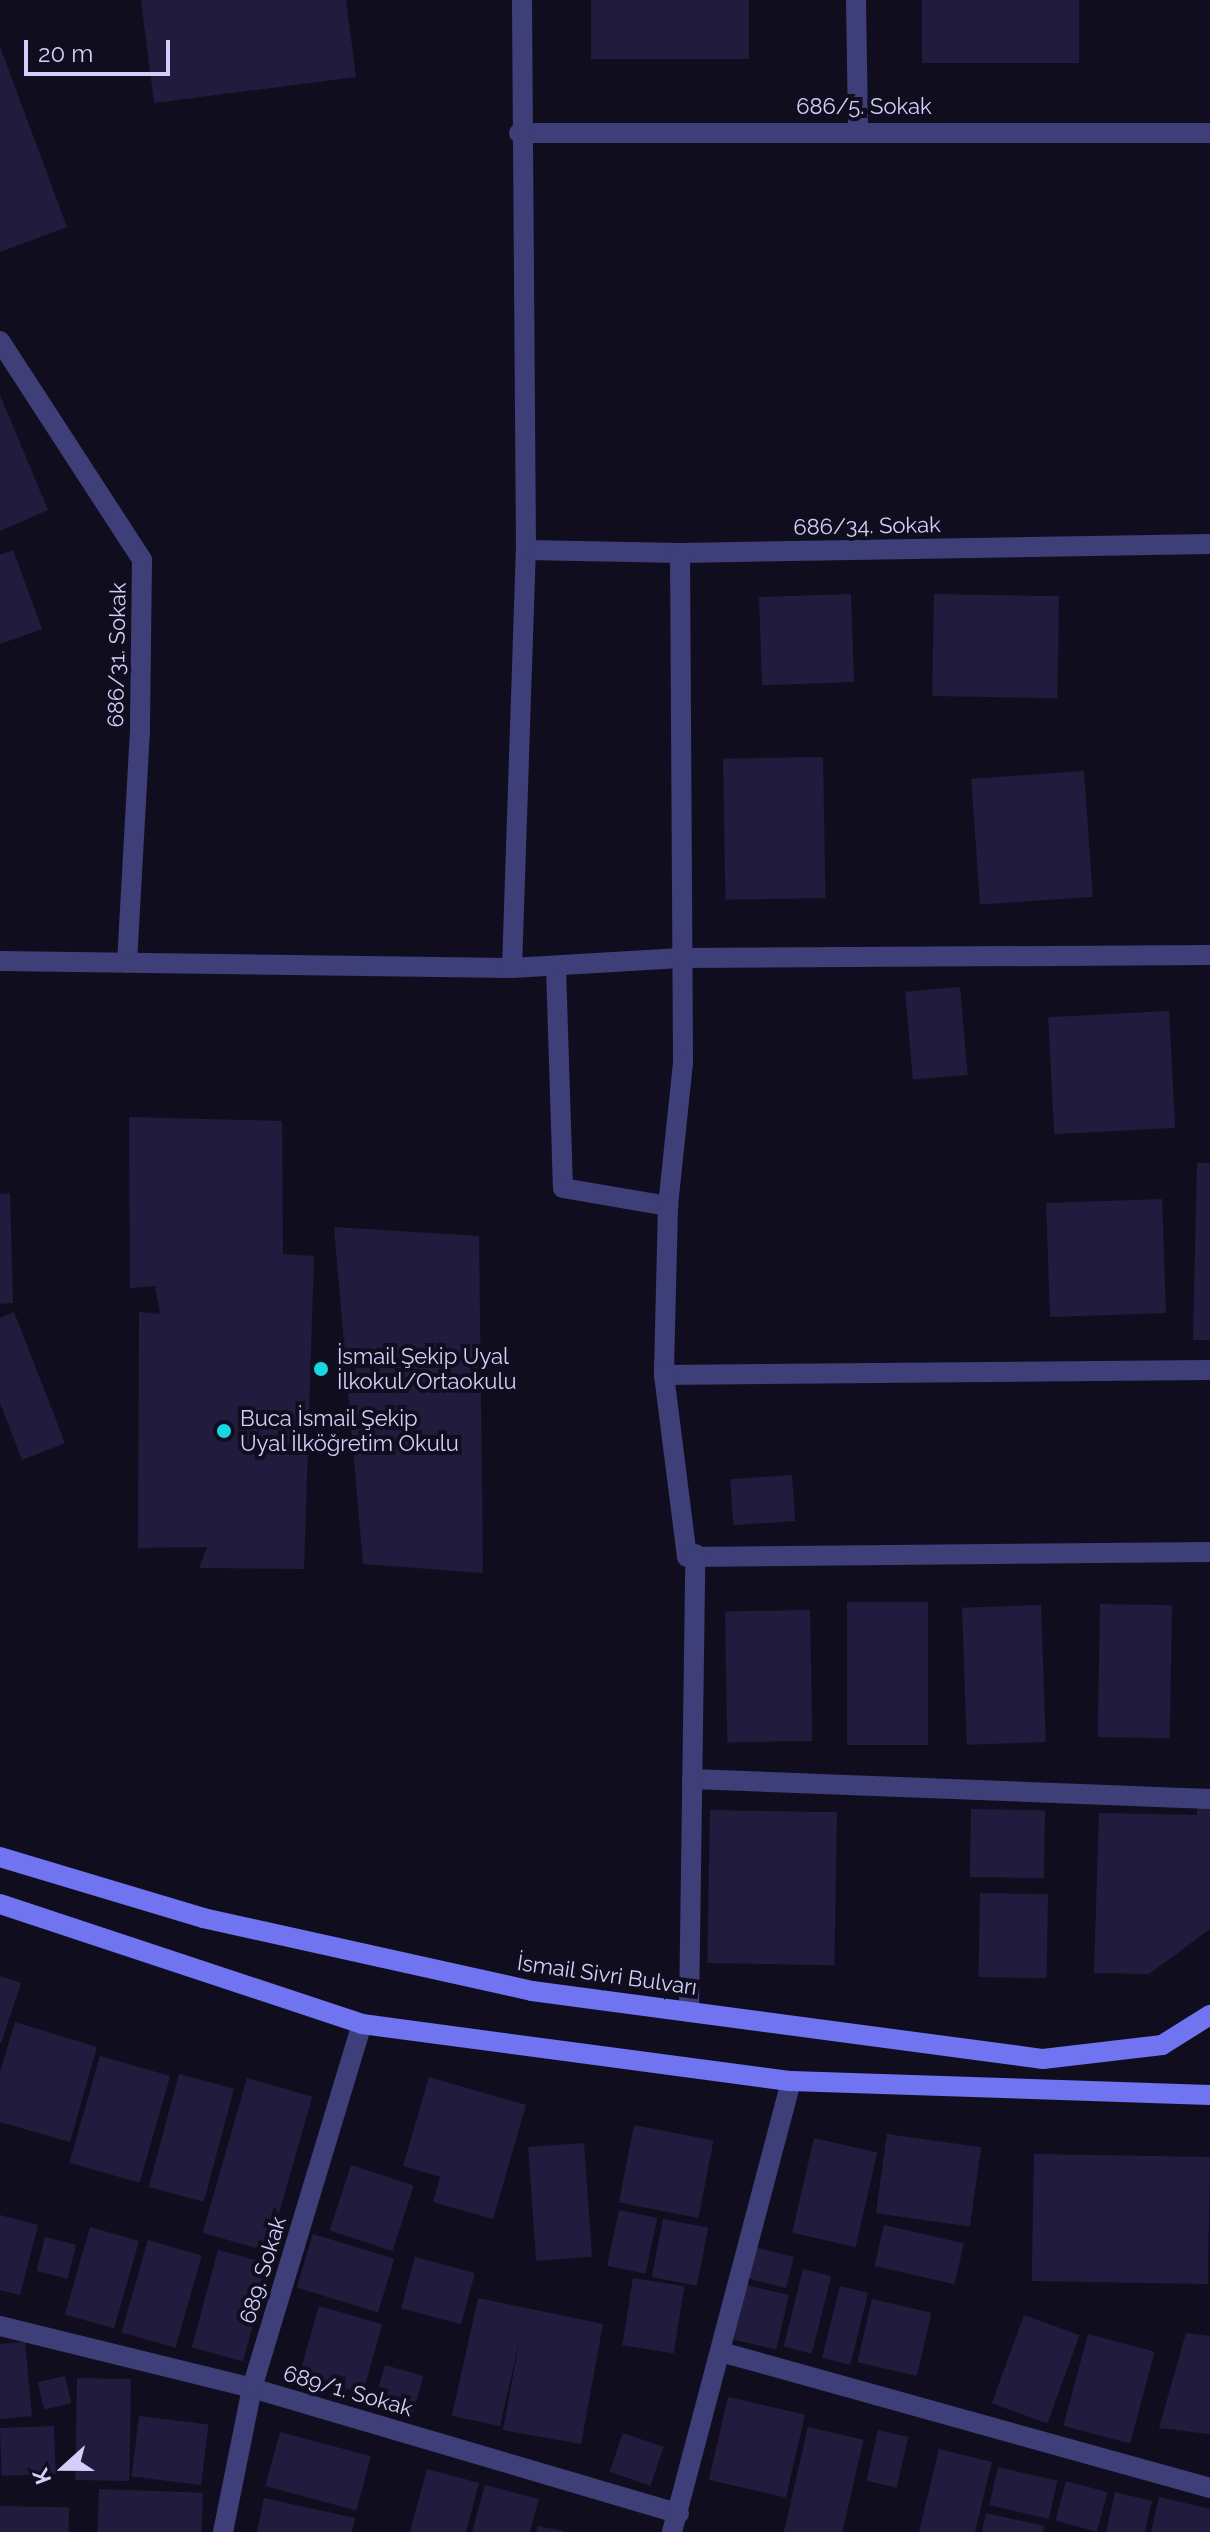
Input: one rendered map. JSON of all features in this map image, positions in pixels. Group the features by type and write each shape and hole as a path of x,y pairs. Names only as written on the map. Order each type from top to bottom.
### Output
{"main road":[{"name":"İsmail Sivri Bulvarı","path":"0,1857 203,1918 532,1991 1043,2059 1162,2045 1210,2015"},
{"path":"0,1904 362,2024 791,2081 1210,2095"}],"street":[{"path":"512,968 526,550 519,133 522,0"},
{"path":"856,0 858,132"},
{"name":"686/5. Sokak","path":"519,133 1210,133"},
{"name":"686/31. Sokak","path":"0,341 142,560 140,730 127,963"},
{"name":"686/34. Sokak","path":"526,550 680,553 1210,544"},
{"path":"680,553 683,1063 668,1206 664,1375 687,1557 695,1554 1210,1552"},
{"path":"0,961 512,968 681,958 1210,955"},
{"path":"556,967 563,1188 668,1206"},
{"path":"664,1375 1210,1370"},
{"path":"689,2012 695,1554"},
{"path":"692,1779 1210,1799"},
{"name":"689. Sokak","path":"223,2532 252,2388 362,2024"},
{"path":"675,2523 791,2081"},
{"name":"689/1. Sokak","path":"0,2326 252,2388 675,2523"},
{"path":"721,2352 1210,2488"}],"building":[{"path":"141,0 346,0 356,77 154,103"},
{"path":"591,0 749,0 749,59 591,59"},
{"path":"922,0 1079,0 1079,63 922,63"},
{"path":"0,47 67,227 0,252"},
{"path":"0,395 48,510 0,531"},
{"path":"13,550 42,629 0,644 0,555"},
{"path":"851,594 854,682 762,685 759,597"},
{"path":"934,594 1059,596 1057,698 932,696"},
{"path":"823,757 825,898 725,900 723,759"},
{"path":"1084,771 1093,897 980,905 971,779"},
{"path":"960,987 968,1075 913,1079 905,992"},
{"path":"1169,1011 1175,1128 1054,1134 1048,1017"},
{"name":"Buca İsmail Şekip Uyal İlköğretim Okulu","path":"129,1117 282,1121 283,1254 314,1256 304,1569 199,1568 207,1547 138,1548 139,1312 160,1314 155,1286 130,1288"},
{"path":"1197,1163 1210,1163 1210,1340 1193,1340"},
{"path":"10,1193 13,1303 0,1304 0,1194"},
{"path":"1162,1199 1166,1313 1050,1317 1046,1203"},
{"path":"334,1227 479,1236 483,1573 363,1564"},
{"path":"14,1312 65,1443 22,1460 0,1403 0,1318"},
{"path":"792,1475 795,1521 733,1525 730,1479"},
{"path":"847,1602 928,1602 928,1745 847,1745"},
{"path":"1100,1604 1172,1605 1170,1738 1098,1737"},
{"path":"1041,1605 1046,1742 967,1745 962,1608"},
{"path":"810,1610 812,1741 727,1742 725,1611"},
{"path":"1197,1807 1210,1808 1210,1929 1149,1974 1094,1973 1099,1813 1197,1815"},
{"path":"971,1809 1045,1810 1044,1878 970,1877"},
{"path":"710,1810 837,1812 834,1965 707,1963"},
{"path":"980,1893 1048,1894 1047,1978 979,1977"},
{"path":"0,1976 21,1983 1,2043 0,2043"},
{"path":"15,2022 97,2047 70,2142 0,2122 0,2072"},
{"path":"100,2056 170,2076 140,2183 69,2163"},
{"path":"179,2074 234,2089 204,2202 149,2187"},
{"path":"429,2077 526,2105 493,2219 433,2202 440,2177 403,2166"},
{"path":"247,2078 312,2097 268,2252 203,2233"},
{"path":"634,2125 714,2140 698,2218 619,2203"},
{"path":"887,2134 981,2147 970,2226 876,2213"},
{"path":"814,2138 877,2153 856,2247 792,2233"},
{"path":"584,2143 592,2257 536,2261 528,2147"},
{"path":"1034,2154 1210,2157 1208,2284 1032,2281"},
{"path":"351,2165 414,2185 392,2251 330,2231"},
{"path":"619,2210 657,2218 645,2274 607,2266"},
{"path":"0,2215 38,2225 20,2295 0,2290"},
{"path":"663,2219 708,2228 697,2286 652,2277"},
{"path":"884,2225 964,2243 954,2284 875,2266"},
{"path":"90,2227 139,2241 114,2329 65,2314"},
{"path":"313,2234 394,2259 378,2312 297,2288"},
{"path":"45,2237 76,2245 68,2279 37,2271"},
{"path":"148,2240 202,2255 175,2348 122,2332"},
{"path":"754,2247 794,2257 786,2288 746,2278"},
{"path":"218,2250 269,2264 243,2361 192,2348"},
{"path":"415,2257 475,2273 461,2324 401,2308"},
{"path":"803,2269 831,2276 812,2354 784,2347"},
{"path":"633,2278 684,2286 674,2353 622,2345"},
{"path":"746,2285 789,2295 776,2349 733,2340"},
{"path":"840,2286 868,2293 850,2365 822,2358"},
{"path":"478,2298 603,2324 581,2444 503,2430 520,2338 500,2426 452,2416"},
{"path":"872,2299 931,2313 917,2376 857,2362"},
{"path":"319,2306 382,2324 363,2393 299,2375"},
{"path":"1024,2315 1079,2335 1047,2424 992,2403"},
{"path":"1186,2333 1210,2336 1210,2434 1159,2428"},
{"path":"1088,2334 1155,2352 1130,2444 1063,2426"},
{"path":"25,2342 32,2416 0,2419 0,2344"},
{"path":"385,2365 423,2376 412,2415 374,2404"},
{"path":"65,2376 71,2403 44,2410 38,2382"},
{"path":"77,2378 131,2379 129,2481 75,2480"},
{"path":"728,2397 805,2415 786,2498 709,2480"},
{"path":"139,2416 208,2425 201,2485 132,2477"},
{"path":"54,2426 56,2474 2,2476 0,2428"},
{"path":"808,2427 864,2440 842,2532 784,2532"},
{"path":"878,2430 908,2437 897,2488 866,2481"},
{"path":"280,2432 371,2456 356,2510 266,2486"},
{"path":"623,2433 664,2447 650,2486 610,2472"},
{"path":"939,2449 992,2462 975,2532 919,2532"},
{"path":"998,2467 1057,2481 1049,2519 989,2505"},
{"path":"427,2469 479,2483 466,2532 410,2532"},
{"path":"1066,2481 1108,2492 1097,2532 1055,2521"},
{"path":"485,2485 539,2499 530,2532 472,2532"},
{"path":"99,2489 203,2493 202,2532 97,2532"},
{"path":"1115,2492 1152,2501 1145,2532 1106,2532"},
{"path":"1159,2497 1210,2509 1210,2532 1151,2532"},
{"path":"264,2498 355,2518 352,2532 257,2532"},
{"path":"0,2506 69,2507 69,2532 0,2532"},
{"path":"986,2513 1044,2526 1043,2532 982,2532"},
{"path":"538,2526 563,2531 563,2532 536,2532"}],"place":[{"name":"İsmail Şekip Uyal İlkokul/Ortaokulu","path":"321,1369"},
{"name":"Buca İsmail Şekip Uyal İlköğretim Okulu","path":"224,1431"}]}
